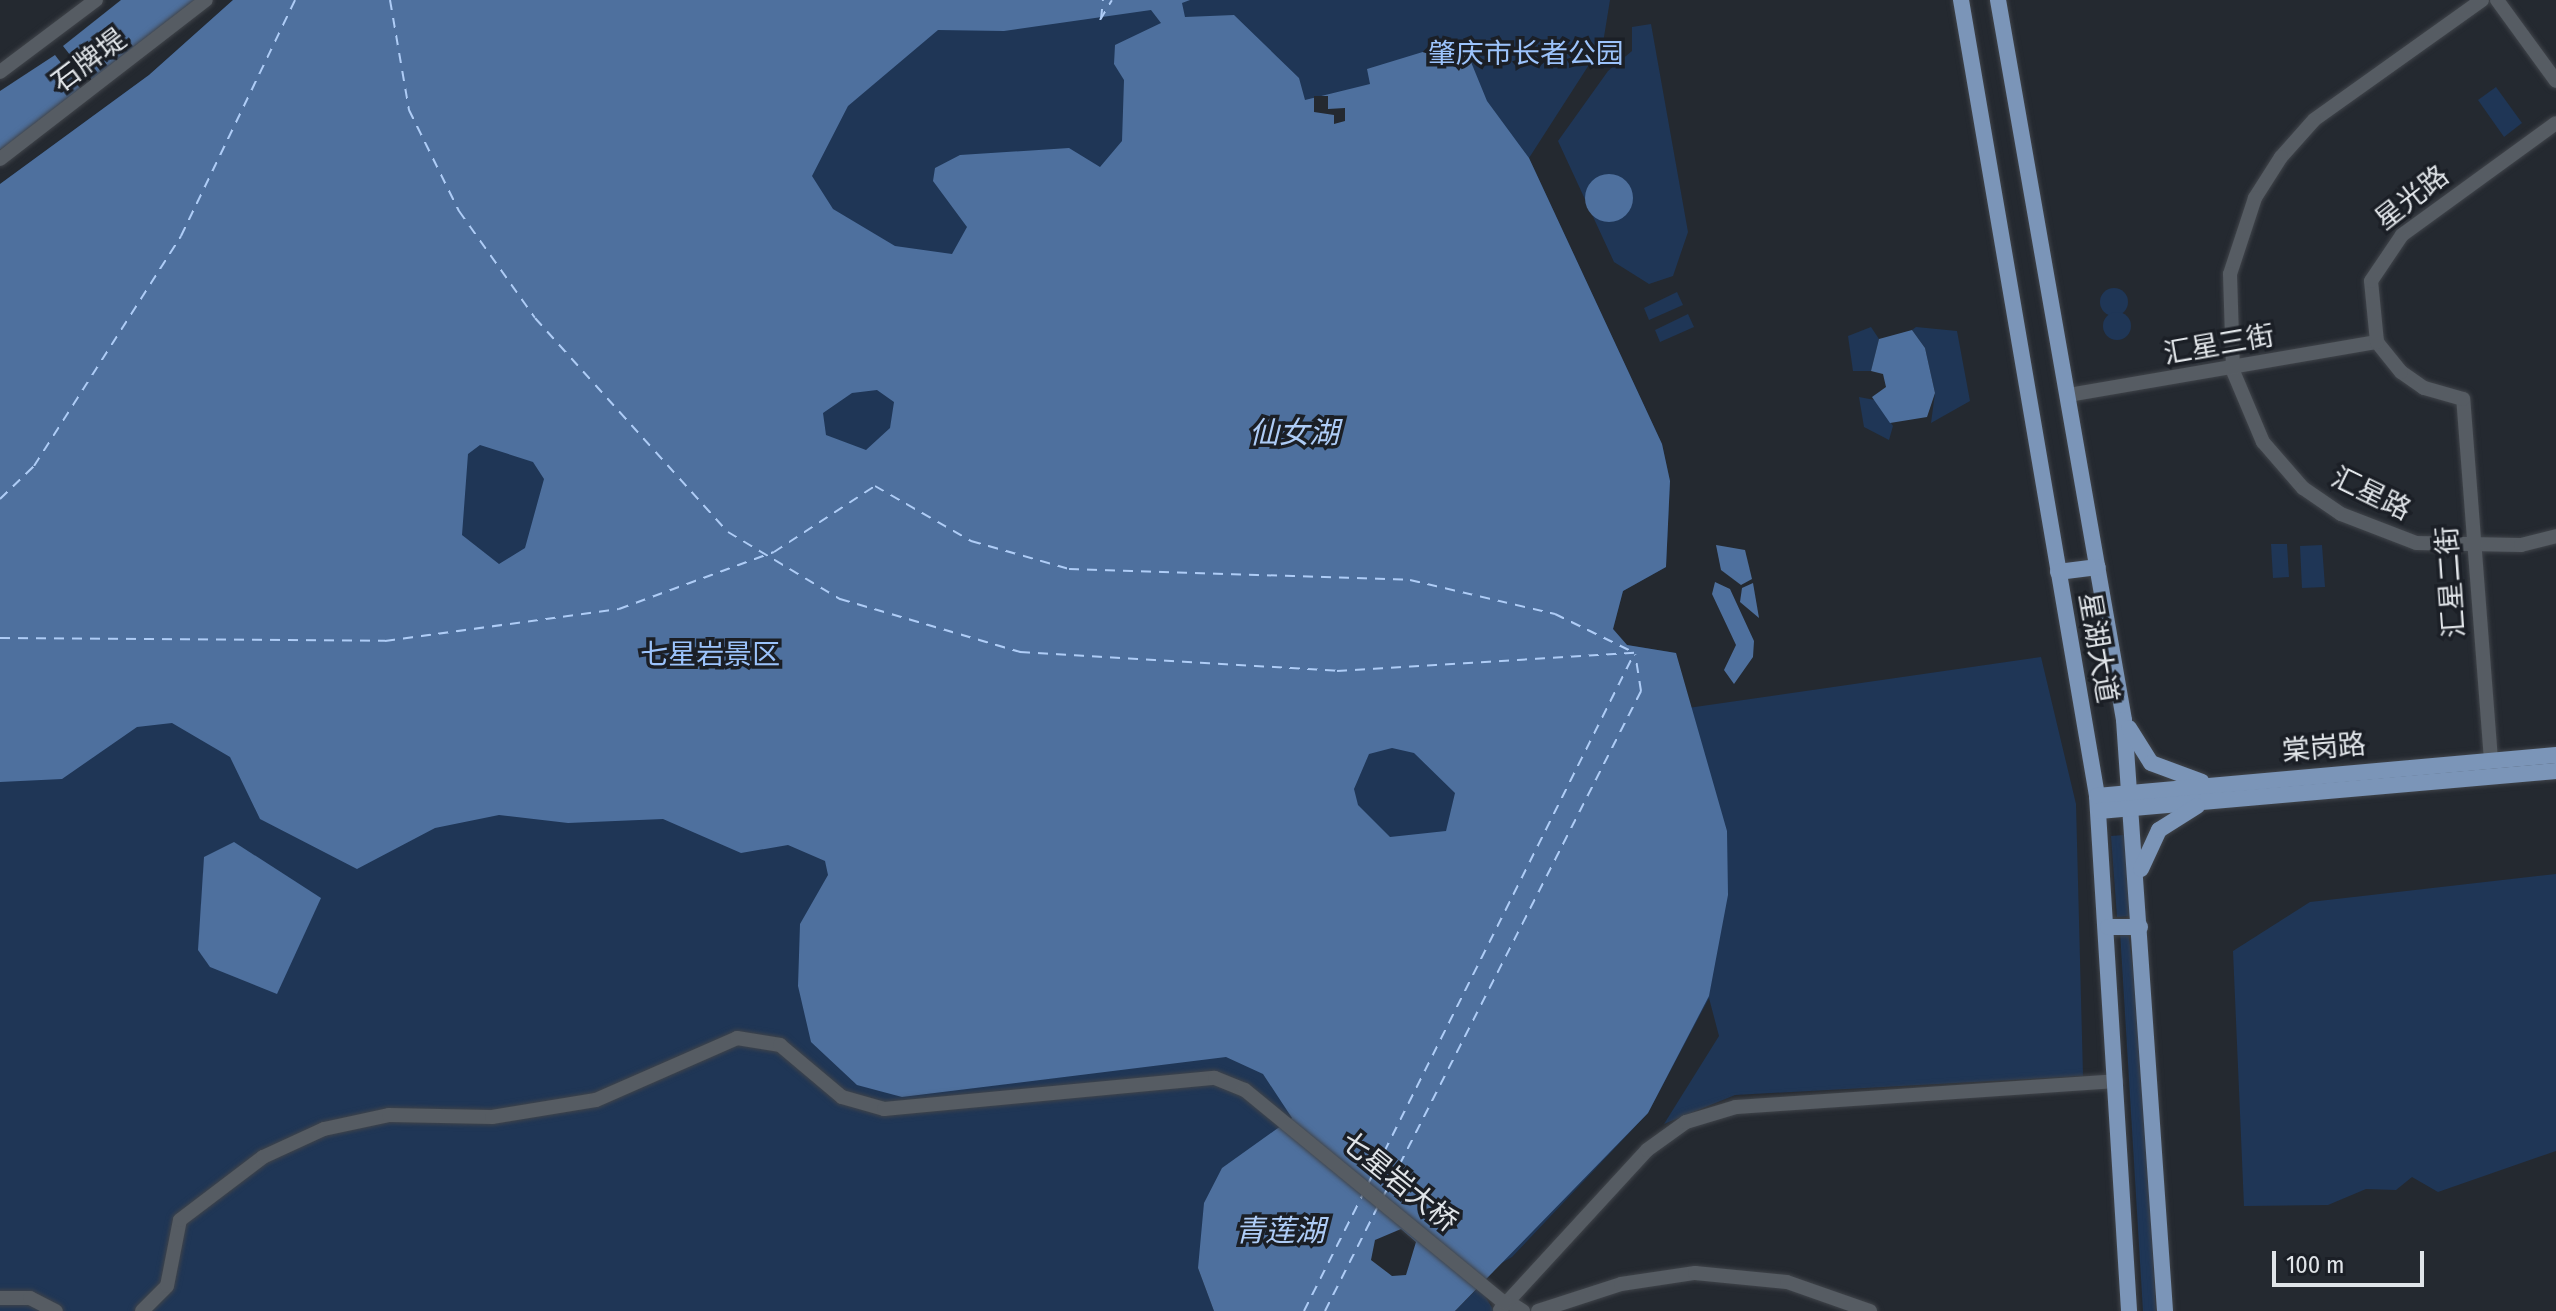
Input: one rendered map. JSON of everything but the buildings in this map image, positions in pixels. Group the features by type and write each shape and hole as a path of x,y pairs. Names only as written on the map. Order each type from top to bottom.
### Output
{"main road":[{"name":"星湖大道","path":"1961,0 2098,803 2108,927 2129,1311"},
{"name":"星湖大道","path":"1998,0 2124,720 2133,800 2165,1311"},
{"path":"2058,572 2098,567"},
{"path":"2124,720 2151,763 2210,793 2159,830 2138,878"},
{"name":"棠岗路","path":"2391,777 2491,760 2556,755"},
{"name":"棠岗路","path":"2098,803 2391,777 2556,771"},
{"path":"2108,927 2140,927"}],"street":[{"path":"0,72 96,0"},
{"name":"石牌堤","path":"0,159 206,0"},
{"path":"2233,371 2230,274 2255,198 2281,157 2314,120 2482,0"},
{"path":"2497,0 2556,81"},
{"name":"星光路","path":"2377,342 2371,281 2383,254 2556,123"},
{"name":"汇星三街","path":"2069,395 2233,371 2377,342"},
{"name":"汇星二街","path":"2377,342 2424,388 2463,399 2491,760"},
{"name":"汇星路","path":"2233,371 2263,442 2303,488 2380,533 2474,547 2556,536"},
{"name":"七星岩大桥","path":"142,1311 167,1286 180,1220 263,1157 324,1129 389,1115 492,1117 596,1100 737,1038 780,1045 842,1097 884,1109 1215,1078 1245,1090 1485,1284 1504,1305 1523,1311"},
{"path":"1504,1305 1647,1150 1699,1117 1768,1104 2116,1081"},
{"path":"1538,1311 1621,1284 1695,1273 1787,1282 1870,1311"},
{"path":"0,1298 30,1298 56,1311"}],"green space":[{"name":"仙女湖","path":"233,0 1610,0 1603,43 1529,158 1662,444 1670,481 1666,567 1623,591 1613,629 1627,645 1676,653 1688,708 2041,657 2076,804 2083,1076 1735,1095 1664,1124 1719,1036 1709,998 1648,1113 1512,1257 1486,1272 1479,1286 1494,1311 1455,1311 1479,1287 1282,1130 1198,1268 1214,1311 0,1311 0,184 149,75"},
{"path":"1651,24 1688,232 1673,276 1649,284 1614,262 1558,141 1608,71 1632,51 1632,27"},
{"path":"2496,87 2522,123 2504,137 2478,100"},
{"path":"2114,288 2124,292 2128,302 2124,312 2114,316 2104,312 2100,302 2104,292"},
{"path":"1677,292 1683,305 1649,320 1644,308"},
{"path":"2117,312 2127,316 2131,326 2127,336 2117,340 2107,336 2103,326 2107,316"},
{"path":"1688,314 1694,327 1660,342 1655,330"},
{"path":"1871,327 1879,339 1871,371 1853,371 1848,336"},
{"path":"1916,327 1957,331 1970,401 1931,423 1935,393 1925,348 1912,330"},
{"path":"1859,397 1875,400 1893,426 1889,440 1864,427"},
{"path":"2271,544 2287,544 2289,577 2273,578"},
{"path":"2322,545 2325,587 2302,588 2300,546"},
{"path":"2124,835 2131,916 2117,917 2111,836"},
{"path":"2556,874 2556,1151 2438,1192 2412,1177 2396,1190 2366,1189 2328,1205 2244,1206 2233,951 2310,902"},
{"path":"2120,931 2128,931 2140,1024 2156,1311 2143,1311"}],"water":[{"path":"121,0 195,0 93,84 63,46"},
{"name":"仙女湖","path":"233,0 1190,0 1182,3 1185,17 1234,15 1299,78 1305,100 1370,84 1367,69 1462,40 1487,101 1529,158 1662,444 1670,481 1666,567 1623,591 1613,629 1627,645 1676,653 1727,831 1728,895 1709,996 1648,1113 1455,1311 1214,1311 1198,1268 1204,1203 1222,1168 1292,1118 1263,1074 1226,1057 902,1097 857,1085 811,1042 798,986 800,924 828,875 825,861 788,845 741,853 663,819 568,823 499,815 435,828 357,869 260,819 230,757 172,723 137,727 62,779 0,782 0,184 149,75","holes":["1151,10 1161,23 1115,45 1114,64 1124,80 1122,141 1100,167 1069,148 960,155 935,168 933,181 967,227 952,254 895,246 833,209 812,176 848,106 938,30 1004,31","877,390 894,402 890,428 866,450 826,435 823,413 852,393","480,445 533,462 544,479 525,548 499,564 462,535 468,454","1392,748 1414,753 1455,793 1446,831 1390,837 1358,805 1354,789 1369,754","1401,1229 1416,1242 1406,1275 1392,1276 1371,1260 1375,1240"]},
{"path":"55,55 83,92 0,150 0,91"},
{"path":"1609,174 1626,181 1633,198 1626,215 1609,222 1592,215 1585,198 1592,181"},
{"path":"1912,330 1925,348 1935,393 1927,417 1890,423 1872,397 1886,387 1883,374 1871,371 1879,339"},
{"path":"1716,545 1745,550 1752,579 1741,585 1721,570"},
{"path":"1715,582 1730,589 1754,641 1753,657 1734,684 1724,670 1736,645 1712,594"},
{"path":"1753,583 1759,618 1740,602 1742,588"},
{"path":"234,842 321,898 277,994 210,967 198,950 204,857"}],"pier":[{"path":"1314,96 1328,96 1328,109 1345,108 1345,121 1334,124 1334,115 1314,112"}],"ferry route":[{"path":"0,499 34,466 181,236 295,0"},
{"path":"390,0 409,110 459,211 535,318 728,532 840,599 1020,652 1337,671 1634,653"},
{"path":"1101,19 1103,0"},
{"path":"1100,20 1112,0"},
{"path":"0,638 385,641 619,609 774,552 875,486 971,541 1069,569 1410,580 1555,614 1635,653"},
{"path":"1368,1184 1634,654"},
{"path":"1383,1197 1641,691 1635,654"},
{"path":"1304,1311 1363,1194"},
{"path":"1325,1311 1378,1206"}],"park label":[{"name":"肇庆市长者公园","path":"1526,54"},
{"name":"七星岩景区","path":"710,655"}],"water label":[{"name":"青莲湖","path":"1280,1231"}]}
